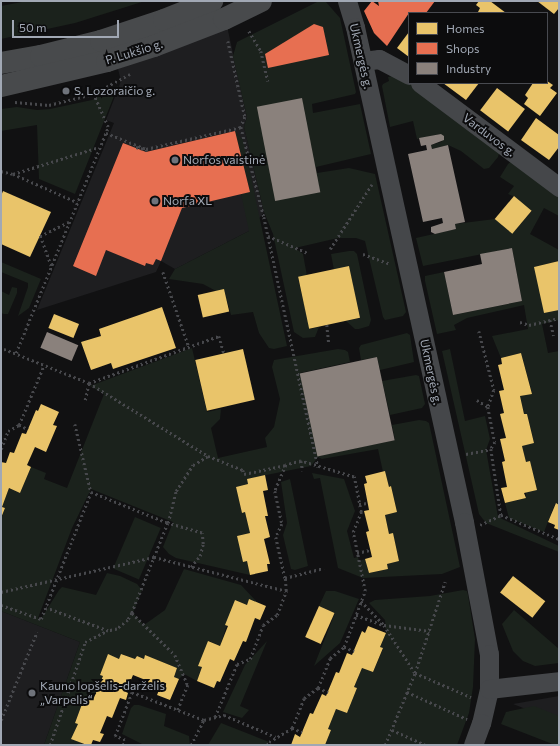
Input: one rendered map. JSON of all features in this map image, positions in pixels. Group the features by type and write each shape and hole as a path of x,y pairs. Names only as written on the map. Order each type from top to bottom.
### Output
{"main road":[{"name":"P. Lukšio g.","path":"1,63 41,56 101,41 164,20 212,1"},
{"name":"P. Lukšio g.","path":"4,94 99,62 154,46 217,22 261,1"}],"street":[{"name":"Ukmergės g.","path":"347,1 363,61 476,577 489,654 487,696 481,723 472,745"},
{"path":"363,61 379,59 408,74"},
{"name":"Varduvos g.","path":"421,84 559,187"},
{"path":"487,696 559,681"}],"path":[{"path":"250,31 262,51 268,81"},
{"path":"228,41 246,117 242,127 268,236 318,467"},
{"path":"4,94 15,102 49,105 93,94 136,70"},
{"path":"16,353 108,127 93,94"},
{"path":"106,133 136,147 146,149 242,127"},
{"path":"13,174 100,147"},
{"path":"330,249 385,164"},
{"path":"1,171 13,174 77,202"},
{"path":"51,267 40,236 69,222"},
{"path":"268,236 308,253"},
{"path":"363,254 409,272"},
{"path":"163,272 189,347"},
{"path":"520,322 529,325 559,318"},
{"path":"550,320 554,336"},
{"path":"327,325 329,344"},
{"path":"479,331 494,390 488,407 495,442 491,449 502,515"},
{"path":"89,383 219,336 224,354"},
{"path":"4,349 89,383 208,456 243,470 244,474 300,461 354,478 361,512 353,532 365,591 344,647 330,658 318,688 304,698 292,728 276,737 267,745"},
{"path":"1,450 8,431 19,425 44,365"},
{"path":"85,400 89,383"},
{"path":"477,400 488,407"},
{"path":"1,605 41,619 58,579 92,492 75,424"},
{"path":"19,425 28,429"},
{"path":"460,455 491,449"},
{"path":"50,745 85,642 108,631 117,629 128,620 168,523 176,491 193,465 208,456"},
{"path":"300,461 303,472"},
{"path":"215,717 237,664 250,659 263,625 277,615 286,591 285,578 276,537 282,524 275,491 286,465"},
{"path":"92,492 168,523 202,534 204,544 200,556 191,568"},
{"path":"359,504 368,502"},
{"path":"476,527 502,515 559,539"},
{"path":"357,553 370,550"},
{"path":"1,592 154,557 191,568 286,591"},
{"path":"285,578 324,568"},
{"path":"386,745 415,673 445,582"},
{"path":"361,601 384,625 415,673 487,696"},
{"path":"46,608 108,631"},
{"path":"132,613 175,654 188,685 178,710"},
{"path":"356,615 384,625 430,631"},
{"path":"1,720 36,632"},
{"path":"344,647 354,651"},
{"path":"318,688 328,692"},
{"path":"123,745 125,740 115,736 132,692 204,720 224,715 276,737"},
{"path":"407,692 464,718 481,723"},
{"path":"192,745 204,720"},
{"path":"292,728 302,732"},
{"path":"392,730 425,745"}],"shaded area":[{"path":"27,1 145,1 75,23 1,39 1,6"},
{"path":"319,1 326,2 340,18 356,92 355,94 312,104 313,113 360,104 371,154 316,167 317,173 349,168 375,174 406,312 403,316 385,320 383,317 365,241 356,238 338,238 295,248 303,254 307,276 298,278 310,329 319,327 315,337 303,338 294,332 273,234 264,212 244,127 247,117 233,56 237,42"},
{"path":"227,26 247,117 244,127 264,212 249,231 175,269 161,261 156,272 37,310 114,123 106,120 121,81 118,69"},
{"path":"393,76 408,82 408,84 412,84 500,150 498,157 489,168 484,169 461,151 448,145 432,149 431,145 441,142 444,136 441,134 417,139 413,121 390,127 382,86 389,81 388,77"},
{"path":"118,86 75,194 39,179 37,125 1,131 1,109 17,107 37,110 50,109 92,100"},
{"path":"235,131 243,140 287,346 274,349 269,348 259,333 253,312 231,315 224,290 216,291 203,284 169,279 175,269 249,231 241,194 250,192"},
{"path":"513,160 559,194 559,216 544,208 530,234 559,250 559,261 534,267 559,310 559,320 542,324 548,353 559,351 559,505 555,504 544,532 509,518 505,503 526,498 526,462 522,446 534,442 527,414 524,414 520,396 532,393 521,353 501,358 492,336 528,329 524,305 467,318 454,325 456,330 437,334 425,281 425,276 444,272 453,315 522,301 512,248 423,266 416,238 456,229 455,224 495,219 513,233 532,211 515,197 508,194 514,186 500,177 508,164"},
{"path":"354,251 357,254 371,320 369,326 359,329 355,329 346,321 360,318 349,267 334,270 331,254"},
{"path":"1,262 41,279 29,308 18,316 28,283 1,272"},
{"path":"12,287 17,288 17,293 8,314 1,313 1,291 9,295"},
{"path":"407,333 410,335 414,362 380,370 377,357 361,360 359,348 361,345"},
{"path":"192,348 207,412 221,409 220,419 211,428 218,458 267,447 265,438 274,427 280,399 272,367 274,360 338,349 348,352 350,362 300,373 318,456 395,440 392,425 419,420 429,423 460,567 442,574 363,578 338,568 320,478 314,479 312,473 344,479 355,511 347,531 354,558 358,557 359,561 365,559 369,573 388,569 387,564 399,561 393,534 389,534 385,515 397,512 391,486 389,487 385,471 383,472 378,449 322,459 318,457 311,466 247,479 248,484 236,487 242,513 245,512 250,533 237,536 247,561 250,575 176,558 169,554 163,547 173,522 91,489 72,528 38,618 41,619 62,587 96,595 107,573 120,576 137,584 142,590 133,613 144,625 165,610 184,569 241,585 258,603 249,599 247,605 235,600 220,646 209,641 199,666 202,667 197,681 184,674 179,679 174,677 177,668 145,655 144,659 137,656 135,659 122,654 119,659 108,655 100,675 103,676 93,700 81,696 79,702 82,704 75,722 78,724 72,739 86,745 44,745 80,642 1,611 1,519 5,508 2,507 9,488 20,493 31,467 46,473 44,479 67,488 104,394 90,386"},
{"path":"450,349 465,421 485,416 490,439 486,450 498,517 559,546 559,552 486,523 479,514 442,351"},
{"path":"416,375 419,376 425,404 422,408 390,415 382,381"},
{"path":"290,479 308,566 295,570 291,569 283,535 287,523 281,482"},
{"path":"135,517 161,528 139,579 113,569"},
{"path":"463,590 467,591 468,595 475,639 473,687 469,713 457,745 325,745 331,730 328,729 336,709 347,713 357,688 354,687 362,668 373,672 383,649 380,647 386,633 385,620 369,603 375,600 430,596"},
{"path":"326,591 335,591 359,599 340,643 314,666 335,613 319,606"},
{"path":"514,610 559,649 559,663 535,666 523,661 513,651 502,624"},
{"name":"Kauno lopšelis-darželis „Varpelis“","path":"1,611 80,642 44,745 1,745"},
{"path":"267,641 240,706 249,710 242,718 223,712 245,665"},
{"path":"559,696 559,722 513,704"},
{"path":"134,705 139,705 166,714 164,726 189,736 190,745 144,745 122,734 131,708"},
{"path":"534,706 559,716 559,745 555,745 501,724 506,712"},
{"path":"221,723 269,742 267,745 208,745"}],"building: Homes":[{"path":"479,1 490,1 505,12 478,12 480,8 476,5"},
{"path":"537,1 559,1 559,8 554,14"},
{"path":"408,33 408,56 397,48"},
{"path":"548,82 553,85 550,88 557,93 540,116 524,104 528,98 525,95 532,84 548,84"},
{"path":"444,84 478,84 466,100"},
{"path":"497,88 525,109 508,131 480,110"},
{"path":"536,118 559,135 559,147 549,160 521,140"},
{"path":"3,191 51,212 30,257 1,244 1,196"},
{"path":"514,196 532,211 512,234 495,219"},
{"path":"559,261 559,310 544,313 534,267"},
{"path":"349,266 360,318 309,329 298,277"},
{"path":"224,289 229,311 203,317 198,295"},
{"path":"162,307 176,348 113,369 111,363 91,370 81,342 101,336 99,329"},
{"path":"54,314 79,324 73,338 48,328"},
{"path":"243,349 255,400 207,411 195,360"},
{"path":"521,353 532,394 520,396 524,414 527,414 534,443 522,446 526,462 530,461 537,490 524,493 526,498 505,503 501,488 507,487 502,462 505,461 500,439 506,438 500,414 504,413 499,391 504,390 498,365 502,364 501,358"},
{"path":"41,404 59,412 53,425 57,426 46,452 35,447 27,465 31,467 20,493 9,488 2,507 5,508 1,518 1,462 6,463 10,452 14,453 22,433 26,434 36,410 38,411"},
{"path":"385,471 389,487 391,486 397,512 385,515 389,534 393,533 399,561 387,564 388,569 369,573 365,559 372,557 366,532 369,531 364,511 369,510 364,484 367,483 365,476"},
{"path":"265,475 268,490 263,491 268,516 265,516 270,537 264,539 270,564 267,564 268,571 250,575 247,561 243,562 237,536 250,533 245,512 242,513 236,487 248,484 247,479"},
{"path":"556,503 559,505 559,530 554,528 555,525 548,522"},
{"path":"513,576 545,601 532,618 500,593"},
{"path":"249,599 266,606 260,620 255,618 246,642 243,641 234,661 230,659 220,682 217,681 214,688 197,681 202,667 198,666 208,641 220,646 228,626 225,625 235,600 247,605"},
{"path":"319,606 335,613 321,644 305,637"},
{"path":"368,626 386,633 380,647 383,648 373,672 362,668 354,687 357,688 347,713 336,709 328,729 331,730 325,745 291,745 295,734 300,737 310,713 313,714 322,694 326,696 336,672 339,673 347,653 352,655 362,631 365,633"},
{"path":"108,654 119,659 121,654 135,659 137,656 144,659 145,655 177,668 174,677 179,679 170,700 157,695 159,690 141,683 143,679 133,675 126,692 128,693 126,700 120,698 112,718 107,716 100,733 104,734 100,742 93,740 91,745 87,745 71,739 78,724 75,723 82,704 78,703 81,696 93,700 103,676 100,675"}],"building: Shops":[{"path":"372,1 379,6 378,1 435,1 427,12 408,12 408,14 387,46 374,33 364,11"},
{"path":"314,24 323,27 329,55 268,68 265,54"},
{"name":"Norfa XL","path":"235,131 250,192 182,208 161,261 156,259 153,265 146,263 145,266 106,250 96,276 73,266 123,143 146,152"}],"building: Industry":[{"path":"302,98 320,192 275,201 257,107"},
{"path":"441,134 444,136 444,140 431,145 432,149 448,145 465,222 455,224 456,229 435,234 431,232 431,227 443,223 442,218 423,222 408,154 427,150 426,145 421,146 419,138"},
{"path":"512,248 522,301 453,315 444,272 482,264 480,254"},
{"path":"47,332 78,345 72,361 40,348"},
{"path":"377,357 395,440 317,457 300,373"}],"place":[{"name":"S. Lozoraičio g.","path":"66,91"},
{"name":"Norfos vaistinė","path":"175,160"},
{"name":"Norfa XL","path":"155,201"},
{"name":"Kauno lopšelis-darželis „Varpelis“","path":"32,693"}]}
